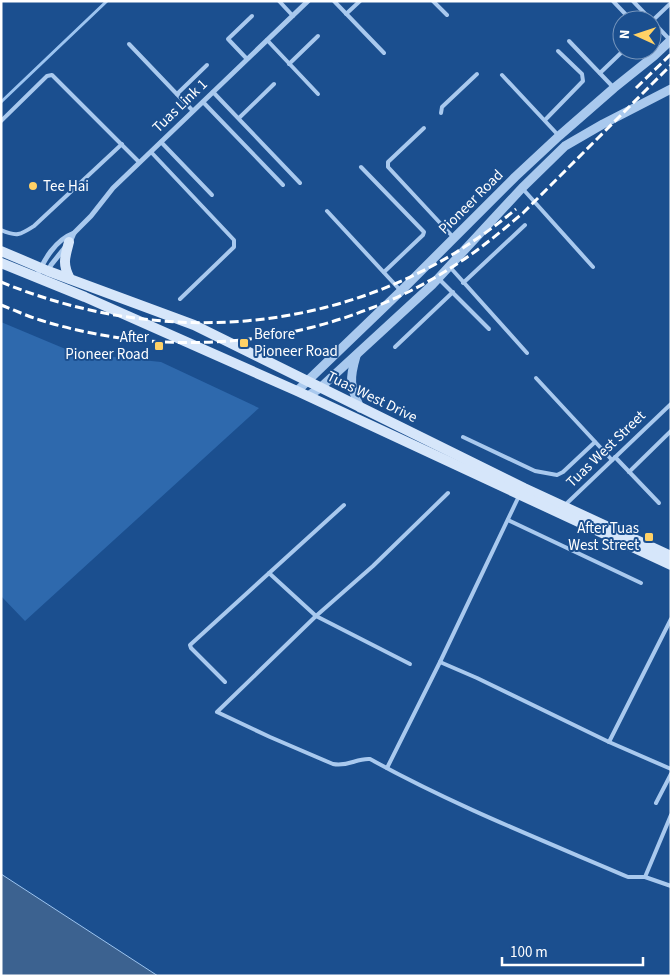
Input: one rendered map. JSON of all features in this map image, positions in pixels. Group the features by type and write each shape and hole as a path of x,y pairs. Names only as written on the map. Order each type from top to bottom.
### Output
{"main road":[{"path":"69,242 64,264 70,279"},
{"name":"Tuas West Drive","path":"1,251 85,297 671,556"},
{"name":"Tuas West Drive","path":"1,263 42,275 70,279 194,326 307,381 522,491"},
{"name":"Tuas West Drive","path":"561,509 671,565"}],"street":[{"name":"Tuas Link 1","path":"42,275 69,242 74,232 113,188 308,1"},
{"name":"Pioneer Road","path":"297,391 515,177 670,40"},
{"name":"Pioneer Road","path":"308,396 320,388 356,356 438,278 522,188 565,146 671,89"},
{"name":"Tuas Link 1","path":"42,275 44,261 67,235 74,232"},
{"path":"356,356 351,372 351,384 360,408"}],"lane":[{"path":"279,1 293,16"},
{"path":"334,1 384,53"},
{"path":"346,14 360,1"},
{"path":"433,1 447,15"},
{"path":"613,1 622,10"},
{"path":"247,59 228,39 252,16"},
{"path":"290,64 318,36"},
{"path":"267,40 318,94"},
{"path":"570,41 614,88"},
{"path":"129,44 193,111"},
{"path":"545,120 583,81 582,74 558,51"},
{"path":"600,73 614,60"},
{"path":"177,94 207,65"},
{"path":"441,113 442,107 477,74"},
{"path":"502,74 560,136"},
{"path":"1,120 47,76 52,76 139,162"},
{"path":"238,118 274,84"},
{"path":"214,92 300,183"},
{"path":"203,102 283,185"},
{"path":"424,128 387,165 454,238"},
{"path":"161,142 212,195"},
{"path":"1,230 11,234 21,234 34,226 122,144"},
{"path":"151,152 234,240 234,247 180,299"},
{"path":"361,167 424,232 384,272"},
{"path":"522,188 593,267"},
{"path":"327,210 401,291"},
{"path":"464,283 525,225"},
{"path":"448,266 527,353"},
{"path":"438,278 489,329"},
{"path":"395,347 453,292"},
{"path":"536,378 596,442 629,472 658,503"},
{"name":"Tuas West Street","path":"561,509 671,404"},
{"path":"629,472 671,431"},
{"path":"463,437 534,471 557,474 563,472 596,442"},
{"path":"387,768 522,491"},
{"path":"448,493 373,566 316,616 217,712 333,764 340,766 367,758 370,759 409,780 538,839 628,877 645,877 671,886"},
{"path":"224,682 190,648 190,644 344,505"},
{"path":"508,520 641,583"},
{"path":"269,573 316,616 410,664"},
{"path":"609,742 671,619"},
{"path":"440,662 609,742 671,769"},
{"path":"656,803 671,774"},
{"path":"645,877 671,815"}],"shaded area":[{"path":"1,322 75,353 161,362 259,408 25,621 1,596"},
{"path":"1,874 158,976 1,976"}],"waterway":[{"path":"1,102 107,1"}],"railway":[{"path":"636,88 671,54"},
{"path":"1,305 40,320 80,331 162,342 204,342 286,333 327,323 366,310 404,294 428,281 463,260 494,237 523,213 671,65"},
{"path":"1,282 58,302 115,315 173,322 232,322 290,315 346,302 402,281 455,253 516,209"}],"place":[{"name":"Tee Hai","path":"33,186"},
{"name":"Before Pioneer Road","path":"244,343"},
{"name":"After Pioneer Road","path":"159,346"},
{"name":"After Tuas West Street","path":"649,537"}]}
